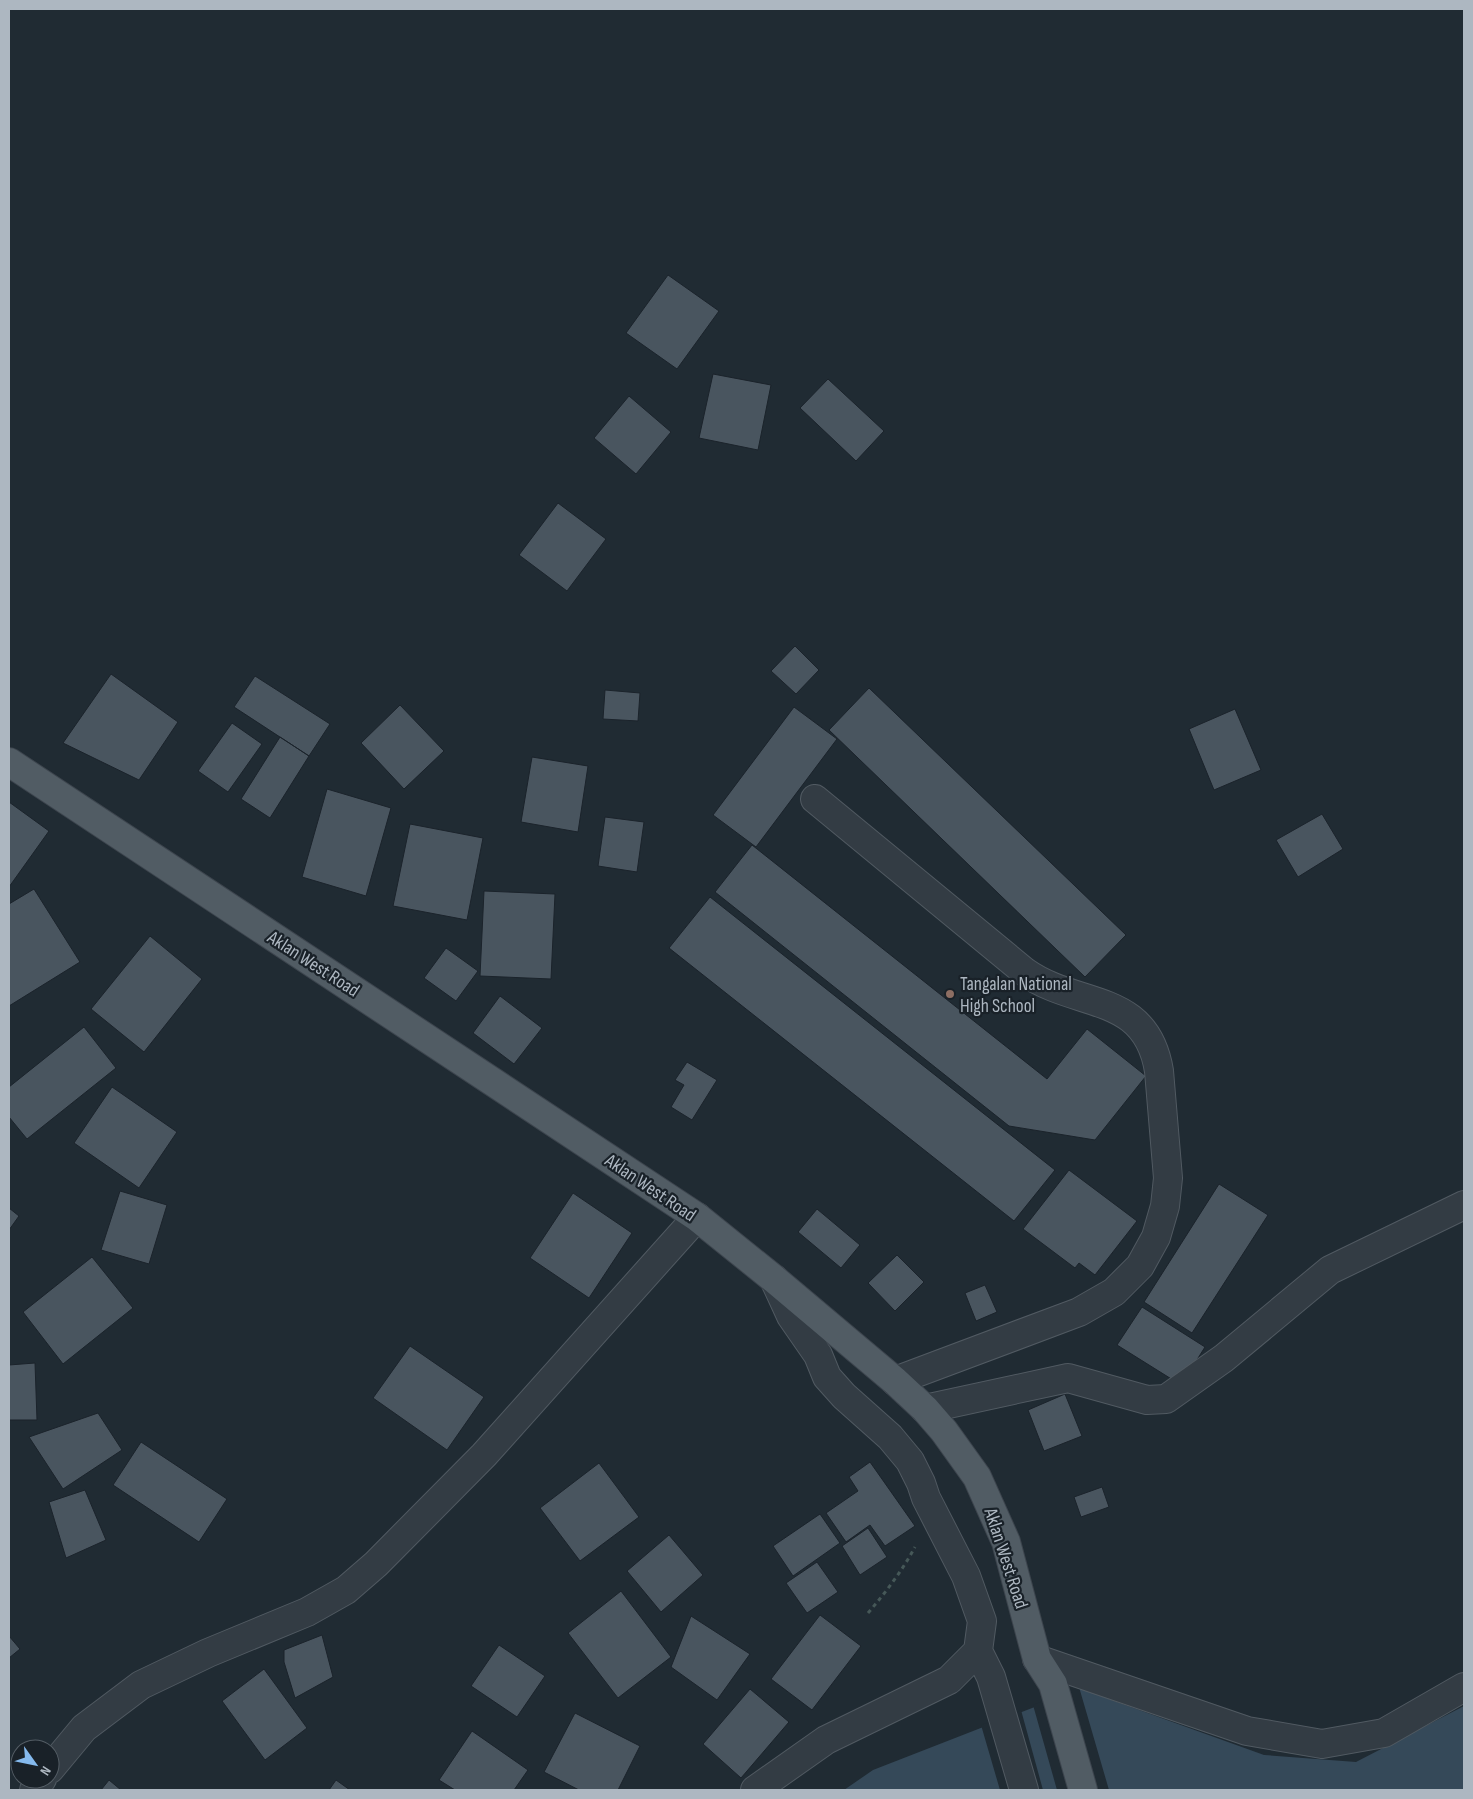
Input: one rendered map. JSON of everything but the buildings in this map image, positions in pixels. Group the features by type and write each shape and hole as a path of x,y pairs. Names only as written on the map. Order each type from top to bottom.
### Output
{"main road":[{"name":"Aklan West Road","path":"9,762 696,1217 774,1279 896,1381 925,1409 944,1431 977,1477 991,1507 1006,1542 1037,1659 1053,1684 1083,1790"}],"street":[{"path":"815,799 1040,982 1055,989 1071,992 1114,1007 1126,1014 1146,1034 1159,1071 1168,1178 1166,1206 1156,1237 1140,1266 1114,1292 1079,1312 896,1381"},
{"path":"925,1409 1068,1378 1147,1400 1166,1399 1224,1358 1330,1270 1464,1205"},
{"path":"60,1757 84,1728 141,1685 208,1653 307,1612 346,1590 376,1564 484,1455 696,1217"},
{"path":"774,1279 791,1316 818,1355 827,1376 844,1396 890,1437 910,1461 921,1483 926,1498 966,1576 982,1621 978,1651 991,1677 1024,1790"},
{"path":"755,1790 826,1740 949,1680 978,1651"},
{"path":"1037,1659 1247,1730 1322,1744 1384,1733 1464,1687"}],"path":[{"path":"868,1613 905,1566 917,1543 926,1498"}],"water":[{"path":"1081,1689 1264,1755 1356,1762 1464,1706 1464,1790 844,1790 873,1770"}],"pier":[{"path":"1079,1687 1109,1790 1057,1790 1033,1705"},
{"path":"1021,1710 1043,1790 1000,1790 981,1725"}],"place":[{"name":"Tangalan National High School","path":"950,994"}]}
